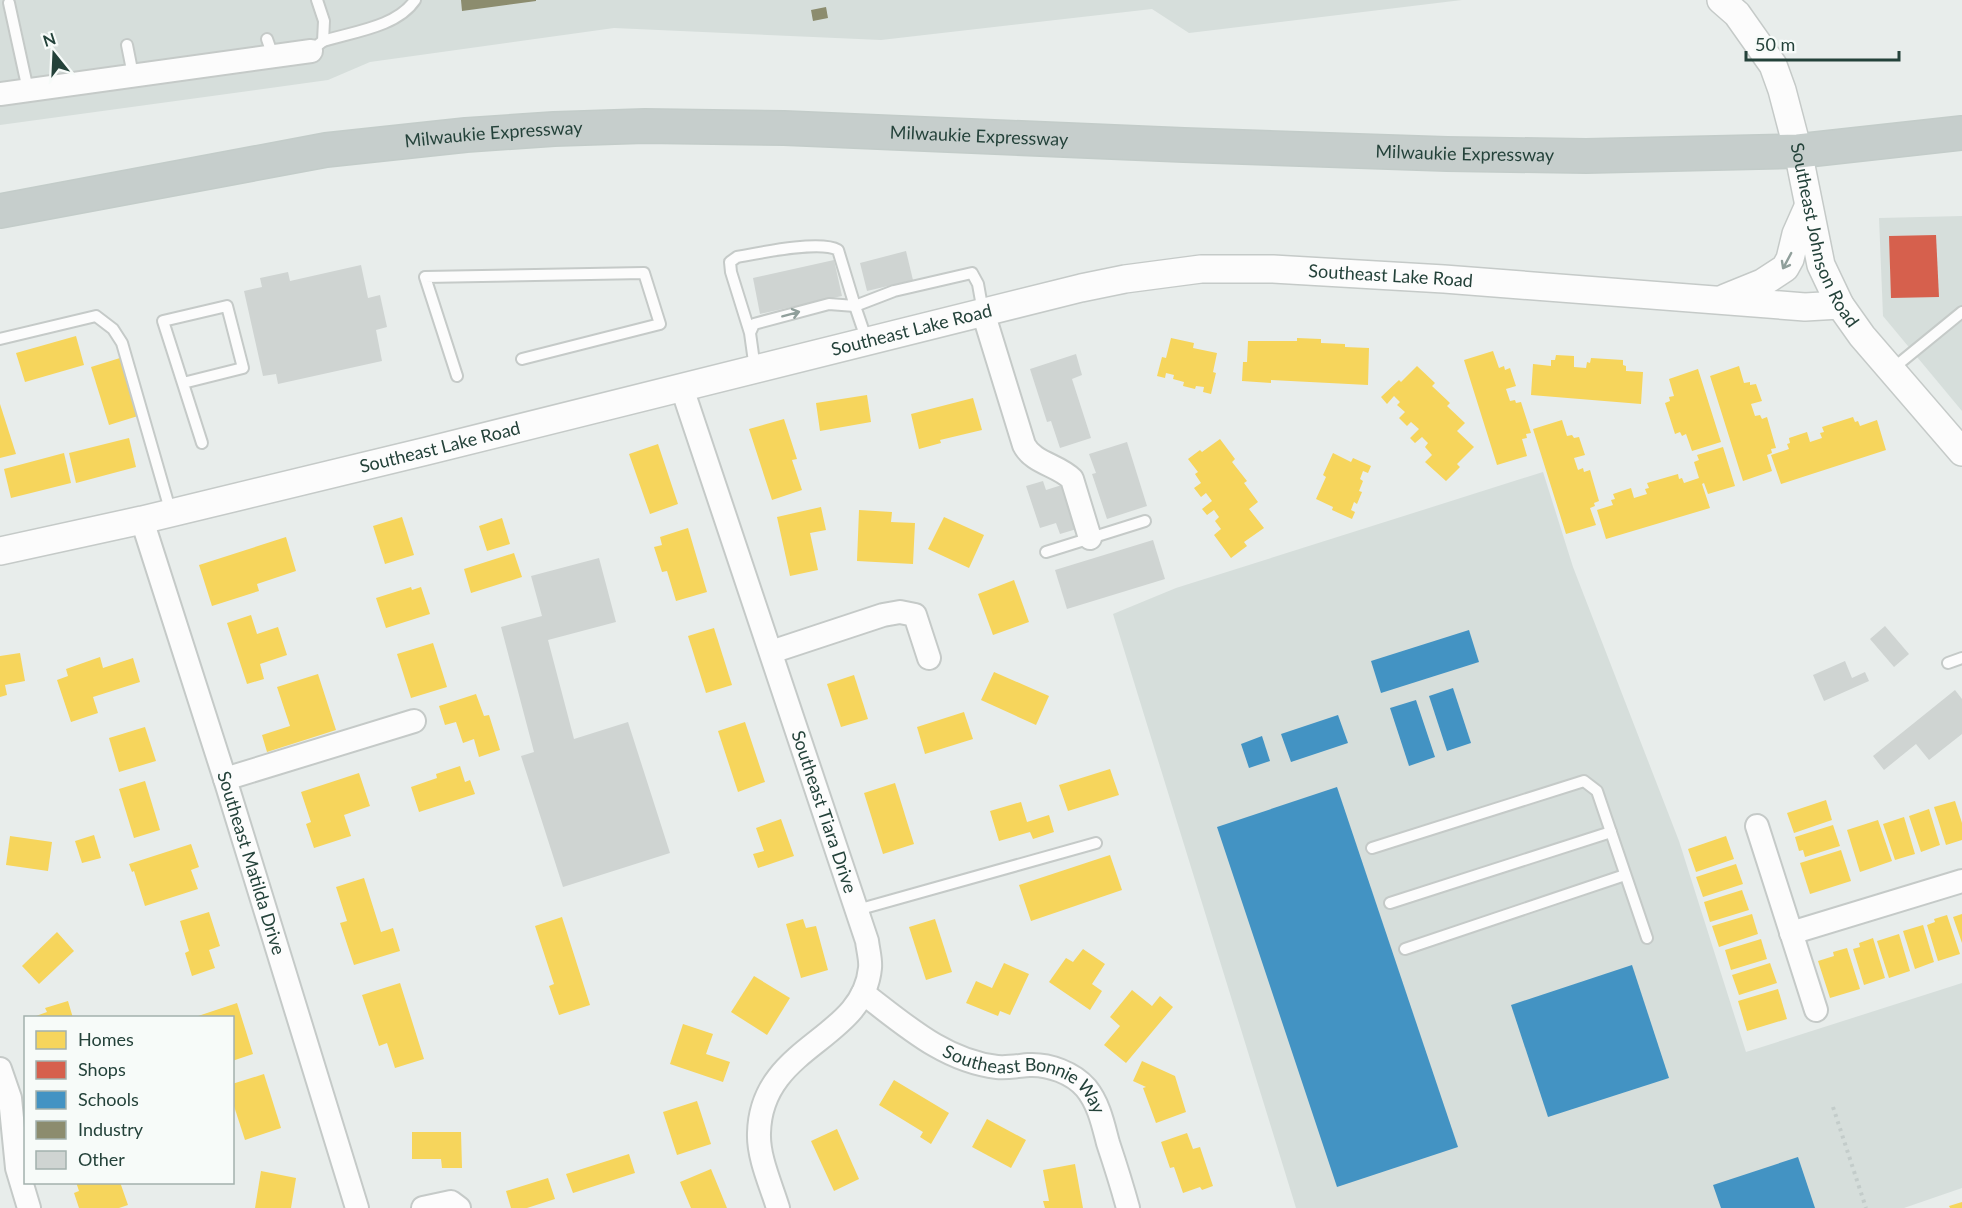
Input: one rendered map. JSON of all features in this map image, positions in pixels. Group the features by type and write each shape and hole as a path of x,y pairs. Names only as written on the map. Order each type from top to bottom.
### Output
{"highway":[{"name":"Milwaukie Expressway","path":"0,211 326,150 466,135 554,129 645,126 784,128 1447,154 1615,156 1798,151 1962,133"}],"street":[{"name":"Southeast Johnson Road","path":"1721,0 1737,14 1773,65 1798,151 1821,265 1840,305 1890,370 1962,452"},
{"path":"0,94 133,75 270,48 317,46"},
{"path":"1721,299 1762,283 1785,268 1790,260 1796,234 1808,207"},
{"name":"Southeast Lake Road","path":"0,551 171,513 1125,279 1201,270 1273,269 1444,279 1805,307 1840,305"},
{"path":"983,312 1024,445 1028,452 1072,479 1090,538"},
{"name":"Southeast Tiara Drive","path":"682,388 867,941 870,968 863,993 846,1017 788,1064 776,1078 762,1105 758,1134 762,1156 778,1208"},
{"name":"Southeast Matilda Drive","path":"142,520 225,779 357,1208"},
{"path":"771,652 883,615 900,612 915,615 929,658"},
{"path":"225,779 414,721"},
{"path":"1757,826 1816,1010"},
{"path":"1791,933 1962,881"},
{"name":"Southeast Bonnie Way","path":"863,993 925,1040 953,1055 974,1063 999,1068 1032,1065 1050,1067 1070,1075 1086,1088 1101,1113 1128,1208"},
{"path":"0,1069 10,1098 9,1171 29,1208"},
{"path":"423,1208 451,1202 459,1208"}],"lane":[{"path":"317,0 324,21 317,46"},
{"path":"317,46 386,22 409,9 415,0"},
{"path":"9,3 28,90"},
{"path":"127,45 133,75"},
{"path":"755,369 752,328 731,272 730,262 737,257 802,248 831,246 838,250 867,342"},
{"path":"457,376 425,277 644,273 660,324 522,359"},
{"path":"752,328 829,304 855,306 894,291 972,273 978,284 983,312"},
{"path":"183,383 243,368 227,306 163,321 202,443"},
{"path":"1890,370 1962,312"},
{"path":"0,339 96,316 113,329 122,343 171,513"},
{"path":"1046,552 1145,521"},
{"path":"1948,663 1962,658"},
{"path":"1372,848 1584,781 1597,791 1647,938"},
{"path":"1390,903 1611,832"},
{"path":"857,910 1096,843"},
{"path":"1405,949 1625,875"}],"path":[{"path":"1833,1107 1866,1208"}],"shaded area":[{"path":"0,0 1462,0 1189,33 1152,9 881,40 614,28 370,62 328,80 0,125"},
{"path":"1962,216 1962,411 1883,316 1879,218"},
{"path":"1543,472 1573,567 1679,841 1746,1052 1962,983 1962,1188 1904,1208 1296,1208 1113,614 1176,588"}],"building: Homes":[{"path":"76,336 84,365 25,382 16,353"},
{"path":"1171,338 1194,343 1193,348 1217,353 1213,372 1216,373 1211,394 1203,392 1204,387 1196,386 1195,389 1183,386 1184,382 1173,379 1174,375 1166,373 1165,378 1157,376 1162,357 1166,358"},
{"path":"1297,338 1321,339 1321,343 1345,344 1345,347 1369,348 1368,385 1271,380 1271,383 1242,381 1243,362 1247,362 1248,341 1297,341"},
{"path":"1493,351 1499,368 1504,366 1505,370 1510,368 1516,386 1506,389 1510,401 1521,402 1531,433 1526,434 1527,438 1522,439 1527,456 1497,465 1464,360"},
{"path":"1556,355 1574,356 1574,367 1586,368 1591,358 1623,360 1626,371 1643,372 1641,404 1531,395 1533,364 1551,366 1551,360 1555,360"},
{"path":"120,358 138,416 109,425 91,367"},
{"path":"1417,366 1435,383 1432,386 1450,403 1447,406 1465,423 1457,431 1474,447 1457,464 1460,467 1446,481 1425,462 1432,455 1425,447 1428,443 1422,437 1415,443 1410,438 1419,429 1411,422 1407,426 1399,418 1405,412 1397,405 1400,402 1394,396 1387,404 1381,397"},
{"path":"1739,366 1744,383 1756,384 1762,401 1751,404 1755,416 1760,415 1762,419 1767,417 1776,448 1771,449 1772,453 1767,455 1772,471 1743,481 1710,376"},
{"path":"1698,369 1721,442 1692,451 1686,434 1682,436 1680,432 1675,434 1665,403 1670,401 1669,397 1674,396 1669,379"},
{"path":"867,395 871,422 820,431 816,403"},
{"path":"973,398 982,430 940,440 941,443 919,449 911,414"},
{"path":"0,404 16,454 0,458"},
{"path":"1853,417 1860,426 1877,420 1886,450 1781,484 1771,455 1789,449 1787,444 1790,443 1789,438 1807,432 1810,442 1822,438 1820,433 1824,432 1822,427"},
{"path":"784,419 797,459 792,460 802,490 772,500 749,429"},
{"path":"1562,420 1567,436 1579,437 1585,455 1574,458 1578,470 1583,468 1584,472 1590,470 1599,501 1590,508 1596,525 1566,534 1533,429"},
{"path":"129,438 136,467 76,483 69,453"},
{"path":"1220,439 1235,459 1232,462 1247,481 1244,483 1258,502 1249,509 1264,528 1244,542 1247,546 1231,558 1214,535 1221,529 1215,521 1219,517 1214,510 1207,515 1202,509 1212,501 1206,493 1201,497 1194,488 1201,483 1195,474 1198,472 1188,459"},
{"path":"658,444 678,504 650,514 629,454"},
{"path":"1723,447 1735,486 1708,494 1704,483 1702,484 1710,508 1606,539 1597,510 1613,505 1611,500 1615,499 1613,494 1631,488 1634,498 1647,494 1645,489 1649,488 1647,483 1678,474 1679,479 1682,478 1684,483 1699,478 1694,462 1699,460 1697,455"},
{"path":"64,453 71,483 11,498 4,469"},
{"path":"1333,453 1351,462 1353,458 1371,466 1368,473 1363,471 1360,479 1363,481 1359,491 1362,492 1357,504 1354,502 1351,510 1355,512 1352,519 1332,510 1333,507 1316,499"},
{"path":"821,507 826,530 810,533 818,570 790,576 777,517"},
{"path":"859,510 892,512 891,522 915,523 913,564 857,561"},
{"path":"402,517 414,555 385,564 373,526"},
{"path":"944,517 984,535 969,568 928,549"},
{"path":"502,518 510,544 487,551 479,526"},
{"path":"688,528 707,592 676,601 667,571 662,572 654,547 662,545 660,537"},
{"path":"286,537 296,571 257,584 259,591 212,606 199,565"},
{"path":"514,553 522,577 471,593 464,569"},
{"path":"1014,580 1029,622 993,635 978,594"},
{"path":"411,587 412,590 421,587 430,614 386,628 376,598"},
{"path":"251,615 257,634 278,627 287,655 260,664 264,679 247,684 227,623"},
{"path":"714,628 732,685 706,693 688,636"},
{"path":"433,643 447,687 411,698 397,654"},
{"path":"20,653 25,681 5,685 7,695 0,697 0,656"},
{"path":"100,657 103,668 133,658 140,682 93,697 98,713 71,722 57,680 68,676 66,669"},
{"path":"994,672 1049,696 1036,725 981,700"},
{"path":"318,674 336,730 267,752 262,735 290,726 277,687"},
{"path":"854,675 868,719 841,727 827,684"},
{"path":"476,694 484,716 489,715 500,750 479,757 474,739 463,743 456,722 445,725 439,706"},
{"path":"964,712 973,739 925,754 917,727"},
{"path":"745,722 765,782 738,792 718,731"},
{"path":"145,727 156,761 119,772 109,738"},
{"path":"460,766 465,782 470,780 475,794 419,812 411,787 437,778 436,774"},
{"path":"1110,769 1119,795 1068,811 1059,785"},
{"path":"359,773 370,806 344,815 351,836 314,848 306,824 311,822 301,792"},
{"path":"145,781 160,830 134,838 119,789"},
{"path":"895,783 914,844 883,854 864,793"},
{"path":"1826,800 1832,820 1794,833 1787,813"},
{"path":"1955,801 1962,823 1962,840 1946,845 1934,807"},
{"path":"1021,802 1027,822 1049,815 1054,832 1033,839 1030,832 999,841 990,811"},
{"path":"1929,809 1940,845 1921,852 1909,816"},
{"path":"1904,817 1915,854 1895,860 1883,824"},
{"path":"781,819 794,856 758,868 753,854 764,851 756,828"},
{"path":"1878,820 1892,861 1860,872 1847,830"},
{"path":"1833,825 1840,846 1805,857 1803,850 1799,851 1795,837"},
{"path":"94,835 101,858 82,863 75,841"},
{"path":"10,836 52,842 48,871 6,865"},
{"path":"1726,836 1734,859 1696,872 1688,849"},
{"path":"191,844 199,867 191,870 198,889 145,906 134,871 132,872 129,864"},
{"path":"1841,850 1851,881 1810,894 1800,863"},
{"path":"1110,855 1122,890 1031,921 1019,885"},
{"path":"1736,864 1743,884 1703,897 1696,877"},
{"path":"364,878 381,932 393,928 400,951 354,965 340,923 347,921 336,887"},
{"path":"1742,890 1749,910 1710,922 1704,902"},
{"path":"209,912 220,946 209,950 215,968 192,976 185,953 189,951 180,921"},
{"path":"1752,914 1758,934 1719,947 1712,926"},
{"path":"1962,914 1962,943 1953,917"},
{"path":"1947,915 1960,954 1938,961 1927,925 1935,922 1934,919"},
{"path":"562,917 590,1005 559,1015 549,986 554,984 535,926"},
{"path":"803,919 806,928 816,926 828,970 801,978 786,924"},
{"path":"935,919 952,972 926,980 909,927"},
{"path":"1923,925 1934,962 1915,969 1903,931"},
{"path":"57,932 74,951 39,984 22,966"},
{"path":"1899,934 1910,971 1889,978 1877,941"},
{"path":"1873,938 1885,978 1864,985 1853,949 1860,947 1859,943"},
{"path":"1761,939 1767,959 1731,970 1725,950"},
{"path":"1847,948 1860,989 1830,998 1818,961 1834,956 1833,952"},
{"path":"1083,949 1105,964 1092,984 1102,991 1090,1010 1049,982 1066,958 1073,962"},
{"path":"1004,963 1029,974 1010,1015 1000,1011 998,1016 966,1003 976,981 992,988"},
{"path":"1770,963 1777,983 1739,995 1732,975"},
{"path":"754,976 790,998 767,1035 731,1012"},
{"path":"400,983 424,1059 395,1068 387,1043 379,1046 362,995"},
{"path":"1778,989 1787,1019 1747,1031 1738,1001"},
{"path":"1132,990 1152,1006 1160,996 1173,1007 1126,1063 1104,1045 1120,1026 1110,1017"},
{"path":"68,1001 72,1016 36,1016 47,1012 45,1008"},
{"path":"237,1003 253,1054 234,1060 234,1016 198,1016"},
{"path":"683,1024 713,1034 706,1054 730,1062 723,1082 670,1064"},
{"path":"1142,1061 1175,1076 1186,1112 1156,1123 1143,1088 1146,1087 1133,1081"},
{"path":"264,1074 281,1128 245,1140 234,1106 234,1083"},
{"path":"894,1080 949,1113 931,1144 920,1137 923,1132 879,1105"},
{"path":"697,1101 711,1144 677,1155 663,1112"},
{"path":"987,1119 1026,1140 1011,1168 972,1147"},
{"path":"837,1129 859,1179 834,1191 811,1141"},
{"path":"412,1132 461,1132 462,1168 442,1168 441,1159 412,1159"},
{"path":"1187,1133 1193,1149 1200,1147 1213,1186 1202,1190 1200,1187 1183,1193 1174,1167 1170,1168 1161,1142"},
{"path":"629,1154 635,1173 573,1193 566,1174"},
{"path":"1075,1164 1083,1208 1045,1208 1043,1201 1049,1201 1043,1170"},
{"path":"711,1169 727,1208 691,1208 680,1182"},
{"path":"261,1171 296,1178 291,1208 255,1208"},
{"path":"548,1178 555,1199 527,1208 511,1208 506,1191"},
{"path":"77,1184 121,1184 128,1205 119,1208 79,1208 74,1193 79,1191"},
{"path":"1962,1202 1962,1208 1950,1208 1949,1206"}],"building: Shops":[{"path":"1936,235 1939,297 1891,298 1889,236"}],"building: Schools":[{"path":"1469,630 1479,662 1381,693 1371,661"},
{"path":"1453,688 1471,743 1447,751 1429,696"},
{"path":"1416,700 1435,757 1409,766 1390,708"},
{"path":"1338,715 1348,743 1291,762 1281,734"},
{"path":"1262,736 1270,761 1249,768 1241,744"},
{"path":"1337,787 1458,1147 1337,1187 1217,827"},
{"path":"1632,965 1669,1078 1548,1117 1511,1005"},
{"path":"1798,1157 1815,1208 1721,1208 1713,1185"}],"building: Industry":[{"path":"461,0 536,0 536,1 462,11"},
{"path":"826,7 828,18 813,21 811,10"}],"building: Other":[{"path":"906,251 913,280 867,291 860,263"},
{"path":"834,260 842,296 760,314 753,278"},
{"path":"361,265 368,298 380,295 387,327 376,330 382,361 278,384 276,374 263,376 244,291 262,287 260,278 288,272 290,281"},
{"path":"1076,354 1082,375 1072,379 1091,438 1060,448 1051,421 1047,422 1030,369"},
{"path":"1127,442 1147,506 1107,519 1092,474 1096,473 1089,454"},
{"path":"1043,481 1046,490 1065,484 1080,528 1060,534 1056,523 1040,528 1026,486"},
{"path":"1153,540 1165,579 1067,609 1055,570"},
{"path":"599,558 616,622 548,640 574,739 628,722 670,853 563,887 521,756 534,752 501,627 542,616 531,576"},
{"path":"1885,626 1909,654 1894,667 1870,639"},
{"path":"1845,661 1852,678 1865,672 1869,681 1824,701 1813,675"},
{"path":"1955,690 1962,699 1962,734 1929,760 1916,744 1884,770 1873,756"}]}
